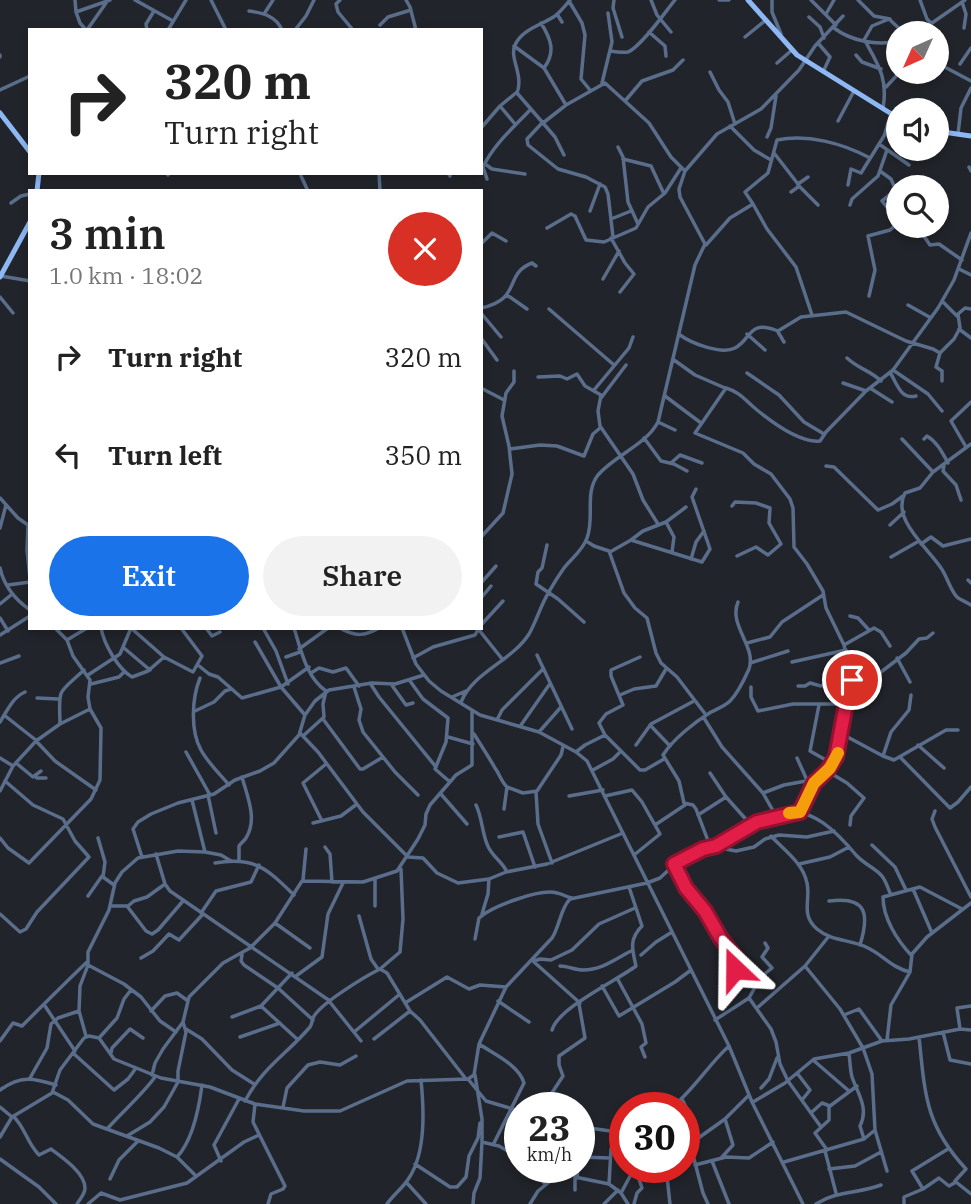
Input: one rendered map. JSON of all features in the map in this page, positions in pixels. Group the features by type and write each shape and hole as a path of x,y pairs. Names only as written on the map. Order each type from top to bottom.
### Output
{"main road":[{"path":"748,0 805,61 886,112"},
{"path":"0,113 27,142"},
{"path":"949,134 971,136"},
{"path":"0,276 28,226"}],"street":[{"path":"75,0 76,12 85,28"},
{"path":"135,0 173,20"},
{"path":"169,28 186,0"},
{"path":"211,0 225,28"},
{"path":"264,14 274,0"},
{"path":"297,28 314,0"},
{"path":"340,0 336,9 352,28"},
{"path":"406,0 416,28"},
{"path":"614,0 613,8 622,37"},
{"path":"651,0 660,19 671,32"},
{"path":"610,51 629,51 649,32 675,0"},
{"path":"719,0 729,0"},
{"path":"772,0 772,12 783,39"},
{"path":"811,0 842,34 886,43"},
{"path":"826,14 835,0"},
{"path":"858,0 874,16 890,19"},
{"path":"920,0 930,21"},
{"path":"951,0 956,5"},
{"path":"76,12 109,1"},
{"path":"89,28 109,1"},
{"path":"483,126 517,92 520,80 514,46 524,34 557,14 569,1 584,31 581,79 590,90"},
{"path":"935,21 964,1 964,28"},
{"path":"380,25 389,17 411,10"},
{"path":"147,28 146,24 154,11"},
{"path":"249,11 264,14 279,23 281,28"},
{"path":"608,13 612,37 602,83 566,105 527,139 529,146 558,169 600,184 607,191 612,237 634,274 620,292"},
{"path":"557,14 562,22"},
{"path":"547,228 571,214 575,216 586,240 603,242 634,229 650,205 664,194 708,142 761,109 799,70 818,43 843,16"},
{"path":"809,17 820,27 824,37"},
{"path":"864,40 872,27 890,19"},
{"path":"745,37 766,20"},
{"path":"541,23 552,46 549,62 544,68"},
{"path":"649,32 665,46 666,56"},
{"path":"864,40 881,69 886,88 883,110"},
{"path":"818,43 830,57 823,72"},
{"path":"514,46 544,68 566,105"},
{"path":"960,64 971,48"},
{"path":"777,63 792,50"},
{"path":"856,55 862,62 881,69"},
{"path":"625,101 643,80 673,70 683,60"},
{"path":"949,69 971,81"},
{"path":"710,72 727,101 733,125 754,150 771,160"},
{"path":"0,90 28,77"},
{"path":"602,83 607,84 649,123 671,157 683,169"},
{"path":"886,88 890,84"},
{"path":"958,136 961,108 971,88"},
{"path":"838,121 853,91"},
{"path":"517,92 555,137 564,155"},
{"path":"766,137 771,128 776,94"},
{"path":"500,106 516,124"},
{"path":"486,179 485,164 505,135 531,109"},
{"path":"848,185 852,169 861,173 886,132"},
{"path":"812,314 796,267 767,229 745,192 767,175 777,140 808,138 846,147 870,158"},
{"path":"879,144 886,149"},
{"path":"618,147 624,159 626,196 638,224"},
{"path":"773,152 798,185 818,205"},
{"path":"850,205 851,199 866,188 880,171 886,153"},
{"path":"624,159 651,166 664,194"},
{"path":"903,161 909,165"},
{"path":"485,164 492,169 525,174"},
{"path":"683,169 680,197 703,236 705,247"},
{"path":"880,171 886,175"},
{"path":"300,176 307,189"},
{"path":"791,192 808,177"},
{"path":"590,211 600,184"},
{"path":"11,203 28,194"},
{"path":"452,697 467,691 526,639 548,593 586,541 594,482 620,455 653,430 658,422 695,265 705,247 730,218 753,204"},
{"path":"611,219 631,211"},
{"path":"869,296 875,270 869,236 886,231"},
{"path":"483,242 492,233 506,241"},
{"path":"674,360 695,375 742,395 758,411 808,442 821,442 824,434 868,389 892,372 931,318 958,269 971,233"},
{"path":"925,238 930,245 939,244 962,260"},
{"path":"603,279 619,251"},
{"path":"483,310 498,304 508,295 520,269 531,263 536,265"},
{"path":"958,269 971,275"},
{"path":"0,276 28,281"},
{"path":"508,295 527,309"},
{"path":"0,298 13,313"},
{"path":"942,300 957,316 959,329 954,339 940,353 936,367 942,371 943,380"},
{"path":"908,305 931,318"},
{"path":"957,316 965,308 971,309"},
{"path":"549,309 614,365"},
{"path":"778,331 795,319 812,314 851,313 911,343 940,353"},
{"path":"483,314 501,337"},
{"path":"680,335 724,350 736,347 747,334 767,326 778,331 784,342"},
{"path":"959,329 971,338"},
{"path":"747,334 765,350"},
{"path":"594,390 629,348 633,337"},
{"path":"483,341 497,360"},
{"path":"847,358 859,369 872,373 881,381"},
{"path":"626,365 601,398 598,411 600,428 634,475 646,506 658,524"},
{"path":"483,535 503,513 512,474 510,449 502,416 506,393 514,382 514,371"},
{"path":"892,372 904,395 911,398 916,396"},
{"path":"892,372 930,396 942,411"},
{"path":"747,373 779,395 804,422 824,434"},
{"path":"538,377 559,376 567,379 578,374 585,386 594,390 601,398"},
{"path":"843,383 868,389 892,402"},
{"path":"725,388 695,434 739,451 771,474 784,490 793,508 794,547 822,587 826,608 845,648 852,688 846,704 839,751 833,764 811,789 800,812"},
{"path":"483,389 504,400"},
{"path":"665,396 701,423"},
{"path":"966,447 951,421 971,402"},
{"path":"658,422 675,430"},
{"path":"510,449 557,446 583,456 593,434 600,428"},
{"path":"924,439 930,437 941,449 946,464 943,472 956,485 961,500"},
{"path":"644,438 661,461 687,471"},
{"path":"902,439 933,472"},
{"path":"826,466 834,467 878,510 892,504 908,491 920,488 933,472 971,444"},
{"path":"671,463 679,455 702,463"},
{"path":"631,540 700,563 710,550 692,497 696,489"},
{"path":"903,496 904,512 920,542 942,569 955,595 971,605"},
{"path":"0,498 28,524"},
{"path":"732,506 735,502 742,501 771,508 769,523 782,544 794,547"},
{"path":"0,528 6,505"},
{"path":"610,552 643,531 666,522 686,507"},
{"path":"890,525 904,512"},
{"path":"666,522 674,537 672,552"},
{"path":"691,559 696,542 704,531"},
{"path":"891,557 931,537 943,546 971,539"},
{"path":"28,538 28,561"},
{"path":"586,541 594,547 610,552 624,593 647,618 657,654 694,701 722,747 763,793 776,816"},
{"path":"737,556 756,547 768,555 782,544"},
{"path":"547,545 542,568 535,582 537,587 558,599 584,622"},
{"path":"483,581 496,566"},
{"path":"0,568 4,584 11,595 28,608"},
{"path":"4,584 28,581"},
{"path":"483,596 491,586"},
{"path":"747,643 770,637 782,622 823,594"},
{"path":"0,604 11,595"},
{"path":"483,624 503,601"},
{"path":"685,804 679,781 663,754 705,717 731,700 750,663 747,643 740,632 735,608 738,602"},
{"path":"850,616 856,617 869,630"},
{"path":"0,635 28,617"},
{"path":"0,618 8,631"},
{"path":"792,662 845,648 874,628 880,630 890,646"},
{"path":"0,838 8,848 29,863 91,799 99,786 101,728 90,709 91,684 67,640 57,630"},
{"path":"67,640 84,630"},
{"path":"102,630 115,659 124,672 132,677 150,670 164,657"},
{"path":"88,675 115,659 124,648 130,630"},
{"path":"133,630 164,657 194,672 202,656 182,630"},
{"path":"207,630 211,636 220,632"},
{"path":"264,630 276,651 288,684"},
{"path":"295,630 300,650 315,682 326,691"},
{"path":"286,657 300,650 325,630"},
{"path":"345,630 358,635 368,635 376,630"},
{"path":"405,630 413,658 424,675 440,690 471,710 539,732 576,752 593,770 729,1046 752,1102 803,1204"},
{"path":"413,658 433,647 475,635 479,630"},
{"path":"481,630 503,660"},
{"path":"852,688 877,675 911,649 919,639 927,638 933,633"},
{"path":"255,642 281,687 305,715"},
{"path":"124,648 150,670"},
{"path":"750,663 788,651"},
{"path":"537,655 572,729"},
{"path":"0,663 19,656"},
{"path":"640,657 631,663 614,667 610,672 623,706 611,711 599,722 605,735 641,771 664,759"},
{"path":"897,658 910,682"},
{"path":"198,665 244,698 281,687 310,670 321,668 333,672 346,668 356,686 361,709 360,724 367,738 418,795"},
{"path":"620,695 634,689 656,686 666,668"},
{"path":"497,720 502,710 543,669"},
{"path":"60,724 58,699 64,688 84,670"},
{"path":"91,684 119,677 124,672"},
{"path":"424,675 391,684 370,683 326,691 305,715 302,734 357,804 408,856 423,859 437,873 458,883 489,879 507,872 552,863 623,833"},
{"path":"200,678 194,711 194,729 199,747 229,785"},
{"path":"410,680 423,699 448,718 447,737 436,767"},
{"path":"798,686 810,683 821,686 837,680 852,688"},
{"path":"370,683 438,773 450,782"},
{"path":"391,684 405,705 413,703"},
{"path":"521,725 550,685"},
{"path":"751,687 751,697 758,711 793,704 846,704"},
{"path":"194,711 214,702 231,689"},
{"path":"326,691 323,719 360,769 383,757"},
{"path":"461,702 467,691"},
{"path":"0,722 16,699 25,692"},
{"path":"883,756 891,732 909,710 911,695"},
{"path":"37,698 58,699"},
{"path":"636,745 650,725 694,701"},
{"path":"818,705 810,751 833,764"},
{"path":"539,732 561,707"},
{"path":"0,791 14,764 37,741 60,724 90,709"},
{"path":"303,880 363,883 400,867 425,825 427,810 457,774 472,766 471,710"},
{"path":"4,715 37,741 55,761 96,790"},
{"path":"142,857 134,838 135,825 150,814 209,795 242,777 260,771 274,763 302,734 323,719"},
{"path":"650,725 670,746"},
{"path":"842,734 894,760 946,730 958,730"},
{"path":"472,731 497,770 500,781 523,793 536,792"},
{"path":"576,752 605,735"},
{"path":"447,737 473,744"},
{"path":"918,745 944,768"},
{"path":"552,863 539,828 536,792 561,755 563,747"},
{"path":"593,770 621,751"},
{"path":"186,752 209,795 216,833"},
{"path":"900,757 950,808 971,787"},
{"path":"0,758 29,775 47,778"},
{"path":"797,758 811,789"},
{"path":"322,821 303,782 326,764"},
{"path":"35,776 41,771"},
{"path":"827,771 864,798 851,816 850,825"},
{"path":"709,773 751,825"},
{"path":"239,860 239,846 247,837 251,819 250,800 242,777"},
{"path":"763,793 806,780"},
{"path":"0,914 20,932 26,929 37,912 89,857 75,841 61,817 33,805 5,781"},
{"path":"503,808 507,787"},
{"path":"569,796 632,790 660,834 634,855"},
{"path":"440,793 467,824"},
{"path":"698,815 726,797"},
{"path":"192,800 205,852"},
{"path":"313,823 341,816 357,804"},
{"path":"655,825 685,804 692,805 709,846"},
{"path":"476,805 487,845 493,857 503,864 507,872"},
{"path":"935,811 932,819 935,827 971,897"},
{"path":"716,846 751,825 776,816 800,812 822,820 865,865 882,876 891,895"},
{"path":"482,915 521,898 542,893 555,892 565,897 574,897 648,883 660,878 674,864 709,846 734,851 745,850 771,836 807,837 834,831"},
{"path":"499,837 524,832 535,867"},
{"path":"771,836 799,864 808,885 805,902 809,918 816,928 829,936 869,948 898,969 909,972"},
{"path":"88,896 102,876 104,862 98,838"},
{"path":"872,845 895,867 906,890"},
{"path":"799,864 830,857 849,846"},
{"path":"325,847 330,854 332,882"},
{"path":"107,1129 141,1096 153,1076 155,1063 183,1022 188,1001 194,991 230,957 242,954 250,948 275,923 303,880 306,849"},
{"path":"86,1036 79,1011 79,990 88,963 88,952 110,906 114,885 129,864 156,854 205,852 221,855 231,861"},
{"path":"156,854 164,884 183,901 330,1001 360,1041"},
{"path":"215,863 239,860 259,865 294,895"},
{"path":"674,864 686,888 705,911 738,961 736,972 754,988"},
{"path":"141,958 153,951 169,934 179,940 202,914 216,891 251,882 259,865"},
{"path":"245,1101 267,1068 311,1026 330,1001 400,952 403,919 400,867"},
{"path":"102,876 114,885"},
{"path":"375,879 375,906"},
{"path":"475,939 476,923 482,915 489,879"},
{"path":"232,1017 261,1006 294,974 322,957 328,914 344,882"},
{"path":"110,906 127,906 164,884"},
{"path":"552,1030 556,1021 579,1003 636,966 631,951 634,935 642,927 629,887"},
{"path":"885,1041 891,1005 912,965 911,956 896,938 882,898 922,887 962,909"},
{"path":"913,889 932,933"},
{"path":"473,1204 480,1178 482,1142 482,1119 474,1075 479,1044 506,987 533,961 543,945 556,932 563,906 574,897"},
{"path":"829,901 851,900 861,907 866,921 860,945"},
{"path":"127,906 146,931 152,934 183,901"},
{"path":"911,956 932,933 971,903"},
{"path":"533,961 551,960 572,950 599,924 635,908"},
{"path":"359,915 371,959 379,969 387,973 410,1011 486,1101 504,1107"},
{"path":"275,923 310,947"},
{"path":"641,955 672,932"},
{"path":"757,1008 805,966 829,936"},
{"path":"715,1020 749,998 761,977 772,968 762,955 768,948 765,943"},
{"path":"560,966 582,970 597,968 631,951"},
{"path":"242,954 241,961 244,965 278,988 313,1020"},
{"path":"533,961 579,1003 585,1038 559,1056 563,1076 552,1092"},
{"path":"88,963 141,997 160,1021 176,1032"},
{"path":"0,1041 13,1023 22,1026 88,963"},
{"path":"805,966 844,1015 863,1048 872,1073 875,1130 887,1171"},
{"path":"602,986 618,1016 691,970"},
{"path":"405,1003 447,977 469,989 480,985 506,987"},
{"path":"617,978 644,1030 646,1044 641,1048 645,1057"},
{"path":"99,1038 117,1018 124,999 131,990"},
{"path":"151,1011 170,994 177,993 188,1001"},
{"path":"354,1032 400,994"},
{"path":"749,998 771,1029 788,1081 821,1127"},
{"path":"498,1001 529,1022"},
{"path":"45,1006 74,1052 114,1090 128,1079 136,1068"},
{"path":"261,1006 297,1039"},
{"path":"960,1029 957,1009 971,1006"},
{"path":"844,1015 859,1009 885,1041"},
{"path":"30,1077 47,1048 49,1030 54,1020 79,1011"},
{"path":"374,1039 410,1011"},
{"path":"127,1136 149,1122 164,1107 178,1082 186,1029 183,1022"},
{"path":"240,1037 280,1023"},
{"path":"111,1056 113,1048 134,1024"},
{"path":"130,1029 143,1038"},
{"path":"186,1029 202,1039 232,1070 254,1084"},
{"path":"752,1102 788,1081 813,1060 849,1053 885,1041 960,1029 971,1030"},
{"path":"943,1032 950,1060 971,1064"},
{"path":"86,1036 99,1038 111,1056 153,1076 202,1085 255,1104 312,1112 340,1111 397,1085 421,1079 467,1079 474,1075"},
{"path":"0,1137 13,1116 53,1092 60,1070 86,1036"},
{"path":"904,1204 904,1197 939,1178 949,1185 966,1169 948,1149 927,1104 919,1037"},
{"path":"479,1044 522,1075 524,1083 521,1092"},
{"path":"688,1092 713,1060 729,1046"},
{"path":"849,1053 850,1069 864,1109 864,1119 859,1126 864,1139"},
{"path":"283,1107 287,1088 308,1065 320,1062 340,1065 356,1056"},
{"path":"761,1088 778,1056"},
{"path":"813,1060 849,1091"},
{"path":"797,1073 810,1090 802,1100"},
{"path":"0,1090 30,1077 56,1085"},
{"path":"387,1204 406,1182 415,1164 424,1125 421,1079"},
{"path":"177,1157 185,1146 198,1111 202,1085"},
{"path":"829,1107 857,1086"},
{"path":"53,1092 68,1100 93,1124 177,1157 196,1177"},
{"path":"700,1137 749,1095"},
{"path":"220,1161 214,1145 239,1099"},
{"path":"811,1112 822,1103 829,1107"},
{"path":"255,1104 253,1122 285,1186 269,1196 268,1204"},
{"path":"829,1107 829,1118 815,1133 826,1151 836,1194"},
{"path":"1,1108 20,1124 29,1144 39,1155 51,1149 83,1180 85,1190 78,1204"},
{"path":"415,1164 450,1187 457,1187 466,1177 469,1156 479,1136 482,1119"},
{"path":"720,1158 733,1144 724,1119"},
{"path":"494,1143 504,1125"},
{"path":"783,1162 864,1139 875,1130"},
{"path":"88,1204 102,1193 116,1199 187,1183 244,1142 259,1135"},
{"path":"110,1180 119,1160 138,1141"},
{"path":"482,1142 494,1143 504,1149"},
{"path":"700,1164 720,1158 749,1158 773,1142"},
{"path":"923,1189 912,1171 948,1149"},
{"path":"829,1169 856,1166 881,1152"},
{"path":"0,1159 39,1187 56,1204"},
{"path":"712,1161 729,1204"},
{"path":"604,1204 619,1192 635,1167 642,1188 637,1193 634,1204"},
{"path":"700,1180 708,1204"},
{"path":"595,1181 609,1184 628,1204"},
{"path":"955,1181 971,1194"},
{"path":"406,1182 426,1204"},
{"path":"574,1183 575,1190"},
{"path":"668,1183 670,1204"},
{"path":"530,1204 545,1184"},
{"path":"817,1204 836,1194 858,1192 881,1185"},
{"path":"128,1197 129,1204"}],"slow traffic":[{"path":"789,813 800,812 814,783 830,768 838,753"}],"route":[{"path":"735,969 739,962 686,888 674,864 709,846 716,846 757,822 800,812 814,783 833,764 839,751 852,680"}]}
